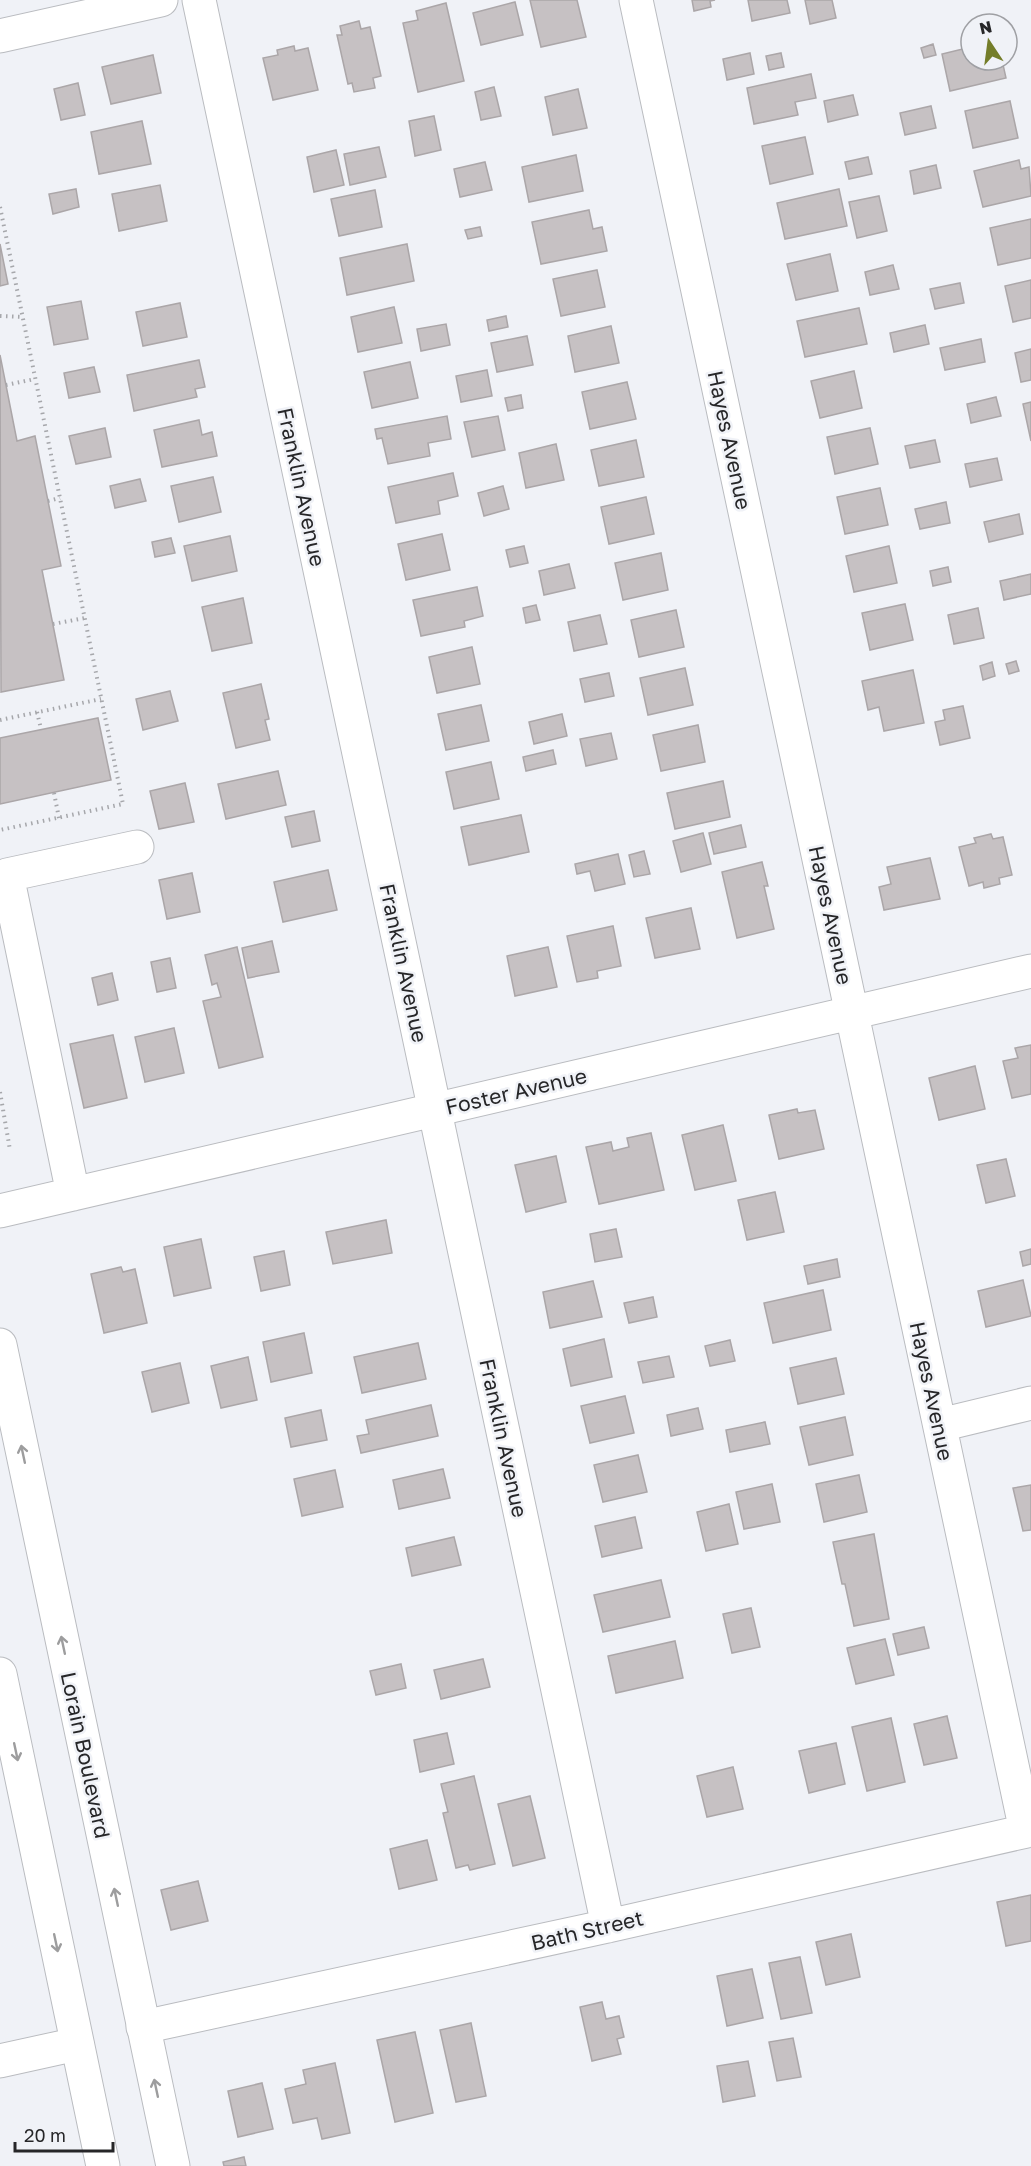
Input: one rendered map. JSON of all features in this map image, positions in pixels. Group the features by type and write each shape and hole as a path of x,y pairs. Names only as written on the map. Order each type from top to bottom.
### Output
{"street":[{"path":"0,36 161,0"},
{"name":"Franklin Avenue","path":"199,0 608,1926"},
{"name":"Hayes Avenue","path":"636,0 940,1425 1029,1830"},
{"path":"73,1194 7,875 137,847"},
{"name":"Foster Avenue","path":"0,1211 1031,971"},
{"name":"Lorain Boulevard","path":"0,1345 173,2166"},
{"path":"940,1425 1031,1403"},
{"path":"0,1674 103,2166"},
{"name":"Bath Street","path":"143,2027 608,1926 1029,1830"},
{"path":"0,2061 77,2044"}],"path":[{"path":"0,207 123,804 0,830"},
{"path":"0,316 23,317"},
{"path":"6,385 35,379"},
{"path":"48,501 60,498"},
{"path":"53,624 85,618"},
{"path":"0,720 101,699"},
{"path":"38,712 41,729"},
{"path":"54,793 59,818"},
{"path":"0,1092 10,1150"}],"building":[{"path":"530,0 577,0 586,37 541,47"},
{"path":"692,0 715,0 710,1 711,7 694,11"},
{"path":"748,0 787,0 790,13 752,21"},
{"path":"805,0 832,0 836,18 810,24"},
{"path":"515,2 523,35 481,45 473,13"},
{"path":"446,3 464,81 418,92 403,23 418,20 416,11"},
{"path":"359,21 361,29 370,27 381,76 373,78 375,88 354,92 352,83 348,84 337,35 342,35 340,26"},
{"path":"933,44 936,55 924,58 921,48"},
{"path":"294,46 295,51 308,48 318,90 273,100 263,58 278,55 277,50"},
{"path":"959,50 959,72 1005,72 1006,78 950,91 942,54"},
{"path":"750,53 754,74 727,80 723,59"},
{"path":"781,53 784,67 769,70 766,56"},
{"path":"153,55 161,93 111,104 102,67"},
{"path":"811,74 816,98 795,102 798,115 754,124 747,88"},
{"path":"78,83 85,115 61,120 54,89"},
{"path":"494,87 501,116 481,120 475,92"},
{"path":"578,89 587,128 553,135 545,97"},
{"path":"853,95 858,115 828,122 824,101"},
{"path":"1010,101 1018,138 973,148 965,111"},
{"path":"931,106 936,128 905,135 900,113"},
{"path":"434,116 441,150 415,156 409,121"},
{"path":"142,121 151,164 99,174 91,132"},
{"path":"805,137 813,174 770,184 762,146"},
{"path":"379,147 386,177 350,185 344,154"},
{"path":"336,150 344,185 314,192 307,157"},
{"path":"576,155 583,191 529,202 522,167"},
{"path":"868,157 872,174 849,179 845,162"},
{"path":"1019,160 1021,169 1029,167 1031,196 983,207 974,171"},
{"path":"485,162 492,190 460,197 454,169"},
{"path":"936,165 941,188 914,194 910,171"},
{"path":"160,185 167,221 119,231 112,194"},
{"path":"76,189 79,207 53,214 49,194"},
{"path":"839,189 847,226 785,239 777,203"},
{"path":"375,190 382,227 339,236 331,199"},
{"path":"879,196 887,231 857,238 849,202"},
{"path":"589,210 593,229 602,227 607,251 541,264 532,222"},
{"path":"1031,219 1031,258 998,265 990,228"},
{"path":"480,227 482,236 468,239 465,230"},
{"path":"0,244 8,284 0,286"},
{"path":"407,244 414,281 347,295 340,258"},
{"path":"830,254 838,291 796,300 787,264"},
{"path":"893,265 899,289 870,295 865,272"},
{"path":"597,270 605,307 561,316 553,279"},
{"path":"1031,280 1031,318 1013,322 1005,286"},
{"path":"960,283 964,303 935,309 930,289"},
{"path":"81,301 88,339 54,345 47,307"},
{"path":"180,303 187,337 143,346 136,312"},
{"path":"394,307 402,343 358,352 351,317"},
{"path":"859,308 867,344 805,357 797,321"},
{"path":"506,316 508,327 489,331 487,320"},
{"path":"446,324 450,345 421,351 417,329"},
{"path":"925,325 929,344 894,352 890,333"},
{"path":"611,326 619,363 575,372 568,336"},
{"path":"527,336 533,365 497,372 491,343"},
{"path":"981,339 985,362 945,370 940,348"},
{"path":"1031,349 1031,380 1021,382 1015,353"},
{"path":"0,355 17,441 35,436 61,566 42,570 64,680 1,692"},
{"path":"199,360 205,387 195,389 197,397 134,411 127,375"},
{"path":"410,362 418,398 372,408 364,372"},
{"path":"94,367 100,392 69,398 64,373"},
{"path":"487,370 492,396 461,402 456,376"},
{"path":"854,371 862,408 820,418 811,381"},
{"path":"627,382 636,419 590,429 582,392"},
{"path":"521,395 523,408 508,411 505,398"},
{"path":"996,397 1001,416 971,423 967,404"},
{"path":"1031,402 1031,441 1023,404"},
{"path":"447,416 451,439 428,443 430,456 388,464 382,438 377,439 375,429"},
{"path":"498,416 505,450 472,457 464,422"},
{"path":"199,420 202,435 212,432 217,456 162,467 154,430"},
{"path":"105,428 111,457 76,464 69,436"},
{"path":"870,428 878,464 835,474 827,437"},
{"path":"636,440 644,477 599,486 591,450"},
{"path":"935,440 940,462 910,468 905,446"},
{"path":"556,444 564,480 526,488 519,453"},
{"path":"997,458 1002,480 970,487 965,464"},
{"path":"453,473 458,496 438,501 440,514 396,523 388,487"},
{"path":"213,477 221,512 179,522 171,486"},
{"path":"140,479 146,501 115,508 110,486"},
{"path":"503,486 509,509 484,516 478,493"},
{"path":"880,488 888,525 845,534 837,497"},
{"path":"646,497 654,534 609,544 601,507"},
{"path":"946,502 950,523 920,529 915,509"},
{"path":"1019,514 1023,534 989,542 984,522"},
{"path":"442,534 450,570 406,580 398,544"},
{"path":"230,536 237,571 192,581 184,546"},
{"path":"171,538 175,553 155,557 152,542"},
{"path":"524,546 528,563 510,567 506,550"},
{"path":"889,546 897,583 854,592 846,556"},
{"path":"661,553 668,590 623,600 615,563"},
{"path":"569,564 575,588 544,595 539,571"},
{"path":"948,567 951,582 933,586 930,571"},
{"path":"1031,574 1031,594 1004,600 1000,581"},
{"path":"477,587 483,616 464,621 465,627 421,636 413,600"},
{"path":"243,598 252,643 212,651 202,607"},
{"path":"905,604 913,640 870,650 862,613"},
{"path":"536,605 540,620 526,623 523,608"},
{"path":"978,608 984,638 954,644 948,615"},
{"path":"676,610 684,647 639,657 631,620"},
{"path":"600,615 607,644 574,651 568,622"},
{"path":"472,647 480,684 437,693 429,657"},
{"path":"1016,661 1019,671 1009,674 1006,664"},
{"path":"992,662 995,676 983,680 980,666"},
{"path":"685,668 693,705 648,715 640,678"},
{"path":"913,670 924,723 884,731 879,707 868,710 862,681"},
{"path":"609,673 614,696 585,702 580,679"},
{"path":"261,684 269,719 265,720 270,740 236,748 223,693"},
{"path":"170,691 178,721 143,730 136,699"},
{"path":"481,705 489,741 446,750 438,714"},
{"path":"963,706 970,738 940,745 935,722 945,720 943,710"},
{"path":"562,714 567,736 534,744 529,722"},
{"path":"98,718 111,780 0,804 0,738"},
{"path":"698,725 705,762 661,771 653,735"},
{"path":"611,733 617,759 586,766 580,739"},
{"path":"553,750 556,764 526,771 523,757"},
{"path":"491,762 499,799 454,809 446,772"},
{"path":"278,771 286,805 226,819 218,784"},
{"path":"723,781 730,817 675,829 667,793"},
{"path":"185,783 194,822 159,829 150,791"},
{"path":"314,811 320,841 292,847 285,817"},
{"path":"521,815 529,852 469,865 461,827"},
{"path":"741,825 746,847 714,854 709,833"},
{"path":"703,833 711,864 681,872 673,841"},
{"path":"991,834 993,839 1003,837 1012,875 999,878 1000,884 984,888 983,882 969,886 959,847 976,843 974,838"},
{"path":"644,851 650,874 634,877 629,855"},
{"path":"618,854 625,884 595,891 590,871 577,874 575,864"},
{"path":"930,858 940,899 884,910 879,887 891,884 887,867"},
{"path":"762,862 768,886 764,886 774,929 737,938 722,872"},
{"path":"328,870 337,910 283,922 274,882"},
{"path":"192,873 200,912 167,919 159,880"},
{"path":"691,908 700,949 655,958 646,918"},
{"path":"613,926 621,966 597,971 598,978 577,982 567,936"},
{"path":"272,941 279,972 248,978 242,948"},
{"path":"237,947 263,1057 219,1068 203,1001 221,997 217,983 212,985 205,955"},
{"path":"548,947 557,987 515,996 507,956"},
{"path":"170,958 176,988 157,992 151,962"},
{"path":"112,973 118,1000 98,1005 92,978"},
{"path":"174,1028 184,1073 145,1082 135,1037"},
{"path":"113,1035 127,1098 84,1108 70,1044"},
{"path":"1031,1045 1031,1094 1012,1098 1003,1061 1018,1058 1015,1048"},
{"path":"975,1066 985,1109 939,1120 929,1078"},
{"path":"797,1109 798,1113 815,1110 824,1149 779,1159 769,1115"},
{"path":"723,1125 736,1181 695,1190 682,1135"},
{"path":"651,1133 664,1190 599,1204 586,1147 611,1142 613,1151 629,1147 627,1138"},
{"path":"556,1156 566,1202 526,1212 515,1165"},
{"path":"1006,1159 1015,1196 986,1203 977,1165"},
{"path":"775,1192 784,1232 747,1240 738,1200"},
{"path":"386,1220 392,1253 333,1264 326,1232"},
{"path":"616,1229 622,1257 595,1262 590,1234"},
{"path":"201,1239 211,1288 174,1296 164,1247"},
{"path":"1031,1249 1031,1264 1023,1266 1020,1252"},
{"path":"284,1251 290,1285 261,1291 254,1257"},
{"path":"837,1259 840,1277 808,1284 804,1266"},
{"path":"121,1267 123,1272 135,1269 147,1323 104,1333 91,1274"},
{"path":"1023,1280 1031,1316 986,1327 978,1291"},
{"path":"593,1281 602,1317 550,1328 543,1292"},
{"path":"823,1290 831,1330 773,1343 764,1303"},
{"path":"653,1297 657,1317 629,1323 624,1303"},
{"path":"304,1333 312,1373 271,1382 263,1342"},
{"path":"604,1339 612,1377 571,1386 563,1349"},
{"path":"730,1340 735,1361 710,1366 705,1346"},
{"path":"418,1343 426,1379 362,1393 354,1357"},
{"path":"669,1356 674,1377 643,1383 638,1362"},
{"path":"248,1357 257,1400 221,1408 211,1366"},
{"path":"836,1358 844,1394 798,1404 790,1368"},
{"path":"180,1363 189,1403 152,1412 142,1372"},
{"path":"625,1396 634,1433 590,1443 581,1406"},
{"path":"431,1405 438,1436 361,1453 357,1436 369,1434 366,1420"},
{"path":"698,1408 703,1429 671,1436 667,1415"},
{"path":"321,1410 327,1440 291,1447 285,1418"},
{"path":"845,1417 853,1455 809,1465 800,1427"},
{"path":"765,1422 770,1444 730,1452 726,1430"},
{"path":"638,1455 647,1492 603,1502 594,1465"},
{"path":"443,1469 450,1498 399,1509 393,1480"},
{"path":"335,1470 343,1507 302,1516 294,1479"},
{"path":"859,1475 867,1512 824,1522 816,1484"},
{"path":"772,1484 780,1522 744,1529 736,1492"},
{"path":"1031,1485 1031,1530 1023,1531 1013,1488"},
{"path":"729,1504 738,1544 706,1551 697,1512"},
{"path":"635,1517 642,1548 602,1557 595,1526"},
{"path":"874,1534 889,1619 854,1626 833,1542"},
{"path":"454,1537 461,1565 412,1576 406,1548"},
{"path":"661,1580 670,1617 603,1632 594,1595"},
{"path":"751,1608 760,1647 732,1653 723,1614"},
{"path":"924,1627 929,1648 898,1655 893,1634"},
{"path":"885,1639 894,1675 856,1684 847,1648"},
{"path":"675,1641 683,1678 616,1693 608,1656"},
{"path":"483,1659 490,1687 441,1699 434,1670"},
{"path":"401,1664 406,1688 376,1695 370,1671"},
{"path":"947,1716 957,1758 924,1765 914,1724"},
{"path":"891,1718 905,1782 867,1791 852,1727"},
{"path":"447,1733 454,1764 420,1772 414,1740"},
{"path":"836,1743 845,1784 809,1793 799,1751"},
{"path":"733,1767 743,1809 707,1817 697,1776"},
{"path":"474,1776 495,1864 470,1870 468,1865 456,1868 443,1813 448,1812 441,1784"},
{"path":"530,1796 545,1858 513,1866 498,1804"},
{"path":"427,1840 437,1880 399,1889 390,1849"},
{"path":"198,1881 208,1921 171,1930 161,1890"},
{"path":"1031,1895 1031,1941 1006,1946 997,1902"},
{"path":"851,1934 860,1977 826,1985 816,1942"},
{"path":"800,1957 812,2013 781,2019 769,1963"},
{"path":"752,1969 763,2018 727,2026 717,1976"},
{"path":"602,2002 606,2019 619,2016 624,2037 617,2039 621,2054 592,2061 580,2007"},
{"path":"471,2023 486,2096 456,2102 440,2030"},
{"path":"415,2032 433,2113 395,2122 377,2040"},
{"path":"793,2038 801,2077 777,2081 769,2042"},
{"path":"748,2061 755,2096 723,2102 717,2066"},
{"path":"335,2063 350,2133 322,2139 317,2118 293,2123 285,2089 306,2084 303,2070"},
{"path":"262,2083 273,2129 238,2137 228,2091"},
{"path":"244,2157 246,2166 224,2166 223,2162"}]}
